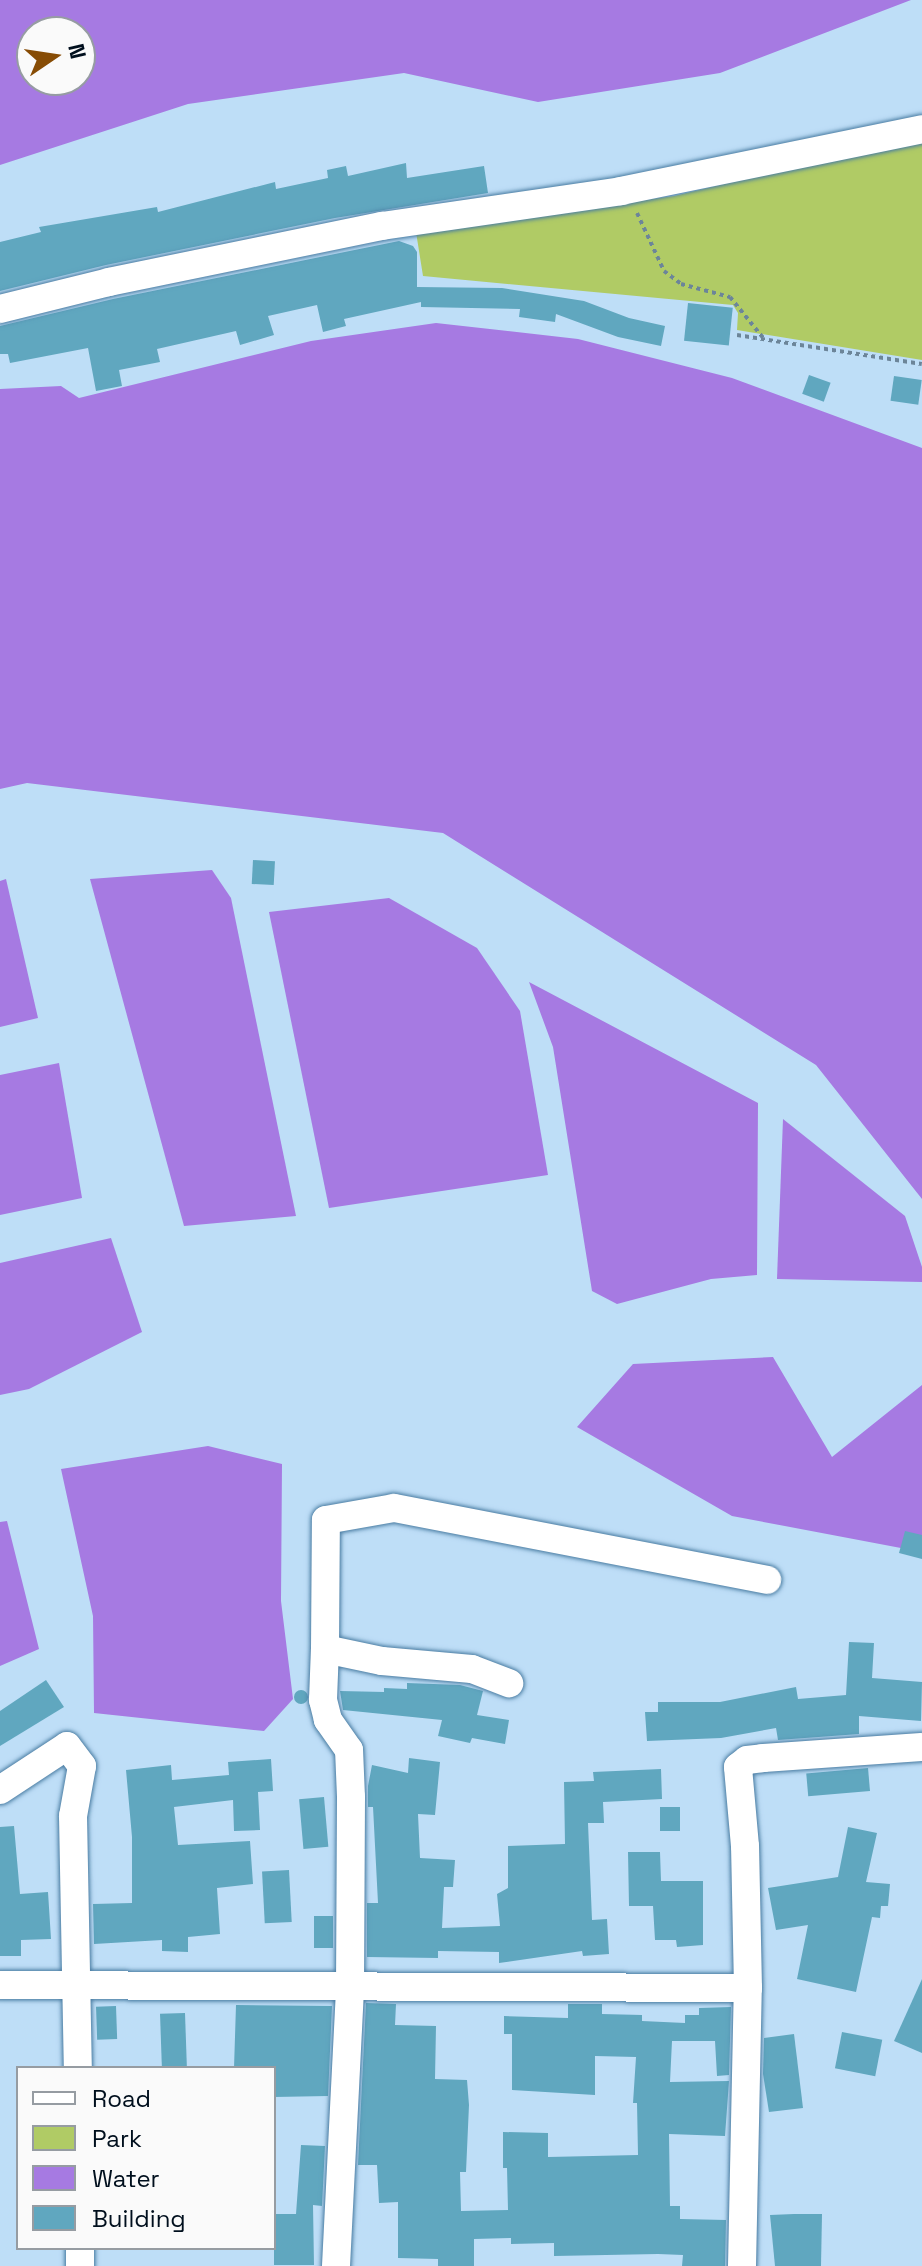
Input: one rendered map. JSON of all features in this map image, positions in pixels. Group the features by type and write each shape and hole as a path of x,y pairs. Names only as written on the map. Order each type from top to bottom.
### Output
{"street":[{"path":"0,309 109,282 382,226 621,191 922,129"},
{"path":"336,2266 350,1989 349,1750 328,1720 323,1700 326,1520 394,1508 767,1580"},
{"path":"325,1649 382,1661 472,1669 509,1683"},
{"path":"0,1790 67,1746 82,1766 73,1816 78,2066"},
{"path":"742,2266 748,1988 745,1846 738,1767 747,1760 763,1758 922,1747"},
{"path":"0,1985 350,1989 748,1988"}],"path":[{"path":"621,191 645,225 664,271 681,284 730,297 765,340"},
{"path":"737,335 922,364"}],"green space":[{"path":"922,137 922,360 737,330 738,313 733,305 423,276 416,232 674,196"}],"water":[{"path":"0,0 911,0 720,73 538,102 404,73 188,104 0,165"},
{"path":"436,323 578,339 732,378 922,448 922,1199 816,1065 443,833 27,783 0,789 0,389 61,386 79,398 311,341"},
{"path":"212,870 231,898 296,1216 184,1226 90,879"},
{"path":"6,879 38,1018 0,1027 0,881"},
{"path":"389,898 477,948 520,1011 548,1175 329,1208 269,912"},
{"path":"529,982 758,1103 757,1275 711,1279 617,1304 592,1291 553,1047"},
{"path":"59,1063 82,1198 0,1215 0,1075"},
{"path":"783,1119 905,1216 922,1267 922,1282 777,1279"},
{"path":"111,1238 142,1332 29,1389 0,1395 0,1263"},
{"path":"773,1357 832,1457 922,1385 922,1552 732,1516 577,1427 633,1364"},
{"path":"208,1446 282,1464 281,1601 293,1699 264,1731 94,1713 93,1616 61,1469"},
{"path":"7,1521 39,1649 0,1666 0,1522"}],"building":[{"path":"406,163 407,178 484,166 488,193 335,218 106,265 0,291 0,242 41,232 39,227 157,207 158,212 275,182 276,189 328,178 327,170 346,166 348,176"},
{"path":"399,241 413,246 417,252 417,287 502,288 584,301 629,318 665,326 661,346 618,337 556,314 555,322 519,317 520,309 421,307 421,302 344,319 346,326 323,332 317,305 268,316 274,335 240,345 236,331 157,349 160,362 119,370 122,386 96,391 88,348 10,363 8,354 0,354 0,326 113,299"},
{"path":"688,303 733,308 729,345 684,341"},
{"path":"809,375 831,383 824,402 802,394"},
{"path":"894,376 922,380 918,405 891,401"},
{"path":"253,860 275,861 274,885 252,884"},
{"path":"905,1531 922,1535 922,1559 899,1553"},
{"path":"849,1642 874,1643 872,1678 922,1682 921,1721 859,1716 859,1734 778,1740 776,1728 721,1738 647,1741 645,1712 658,1712 658,1702 720,1702 796,1687 798,1699 846,1695"},
{"path":"46,1680 64,1707 0,1746 0,1711"},
{"path":"407,1683 460,1685 483,1691 477,1715 509,1720 505,1744 472,1738 470,1743 438,1736 442,1720 343,1710 340,1691 384,1692 384,1688 407,1689"},
{"path":"301,1690 308,1697 301,1704 294,1697"},
{"path":"409,1758 440,1762 435,1815 418,1814 420,1858 455,1860 453,1887 444,1887 442,1928 500,1926 497,1894 508,1888 508,1846 565,1844 564,1782 594,1781 593,1772 661,1769 662,1799 603,1802 604,1823 588,1823 592,1920 607,1919 609,1954 583,1956 582,1951 499,1963 499,1952 438,1951 438,1958 367,1957 367,1903 378,1903 373,1807 368,1807 372,1765 408,1773"},
{"path":"271,1759 273,1791 258,1792 260,1830 234,1831 233,1800 174,1807 178,1845 250,1841 253,1884 217,1888 220,1934 188,1937 188,1952 162,1951 162,1940 94,1944 93,1904 132,1903 132,1837 126,1770 171,1765 172,1780 229,1775 228,1762"},
{"path":"868,1768 870,1791 808,1796 806,1773"},
{"path":"324,1797 328,1847 303,1849 299,1799"},
{"path":"660,1807 680,1807 680,1831 660,1831"},
{"path":"14,1826 20,1894 48,1892 51,1939 21,1940 21,1956 0,1956 0,1827"},
{"path":"848,1827 877,1833 866,1882 890,1884 888,1906 881,1906 880,1918 872,1917 856,1992 797,1979 808,1925 776,1930 768,1888 838,1877"},
{"path":"628,1852 660,1852 661,1881 703,1881 703,1945 677,1947 676,1940 655,1940 653,1906 629,1906"},
{"path":"289,1870 292,1922 265,1923 262,1871"},
{"path":"314,1916 333,1916 333,1948 314,1948"},
{"path":"922,1979 922,2053 894,2041"},
{"path":"366,2003 396,2004 395,2025 436,2026 435,2079 467,2080 466,2172 460,2172 461,2211 508,2210 503,2132 548,2133 548,2157 638,2155 637,2103 633,2103 636,2057 595,2056 595,2095 512,2090 512,2034 504,2034 504,2016 568,2018 568,2004 602,2004 602,2014 642,2015 642,2021 685,2023 685,2015 699,2015 699,2008 731,2007 729,2075 717,2076 715,2041 672,2041 670,2082 729,2081 725,2136 669,2134 670,2206 680,2206 680,2219 726,2220 725,2266 682,2266 683,2255 554,2256 554,2243 511,2244 511,2238 474,2239 474,2266 438,2266 438,2259 398,2258 398,2202 379,2203 377,2165 358,2165"},
{"path":"236,2005 332,2006 328,2096 276,2097 276,2066 234,2066"},
{"path":"116,2006 117,2039 97,2040 96,2007"},
{"path":"185,2013 187,2066 162,2066 160,2014"},
{"path":"842,2032 882,2040 875,2076 835,2068"},
{"path":"794,2034 803,2108 769,2112 763,2074 764,2038"},
{"path":"301,2145 325,2146 322,2206 313,2205 314,2265 274,2265 276,2214 296,2214"},
{"path":"822,2214 821,2266 775,2266 770,2215"}]}
